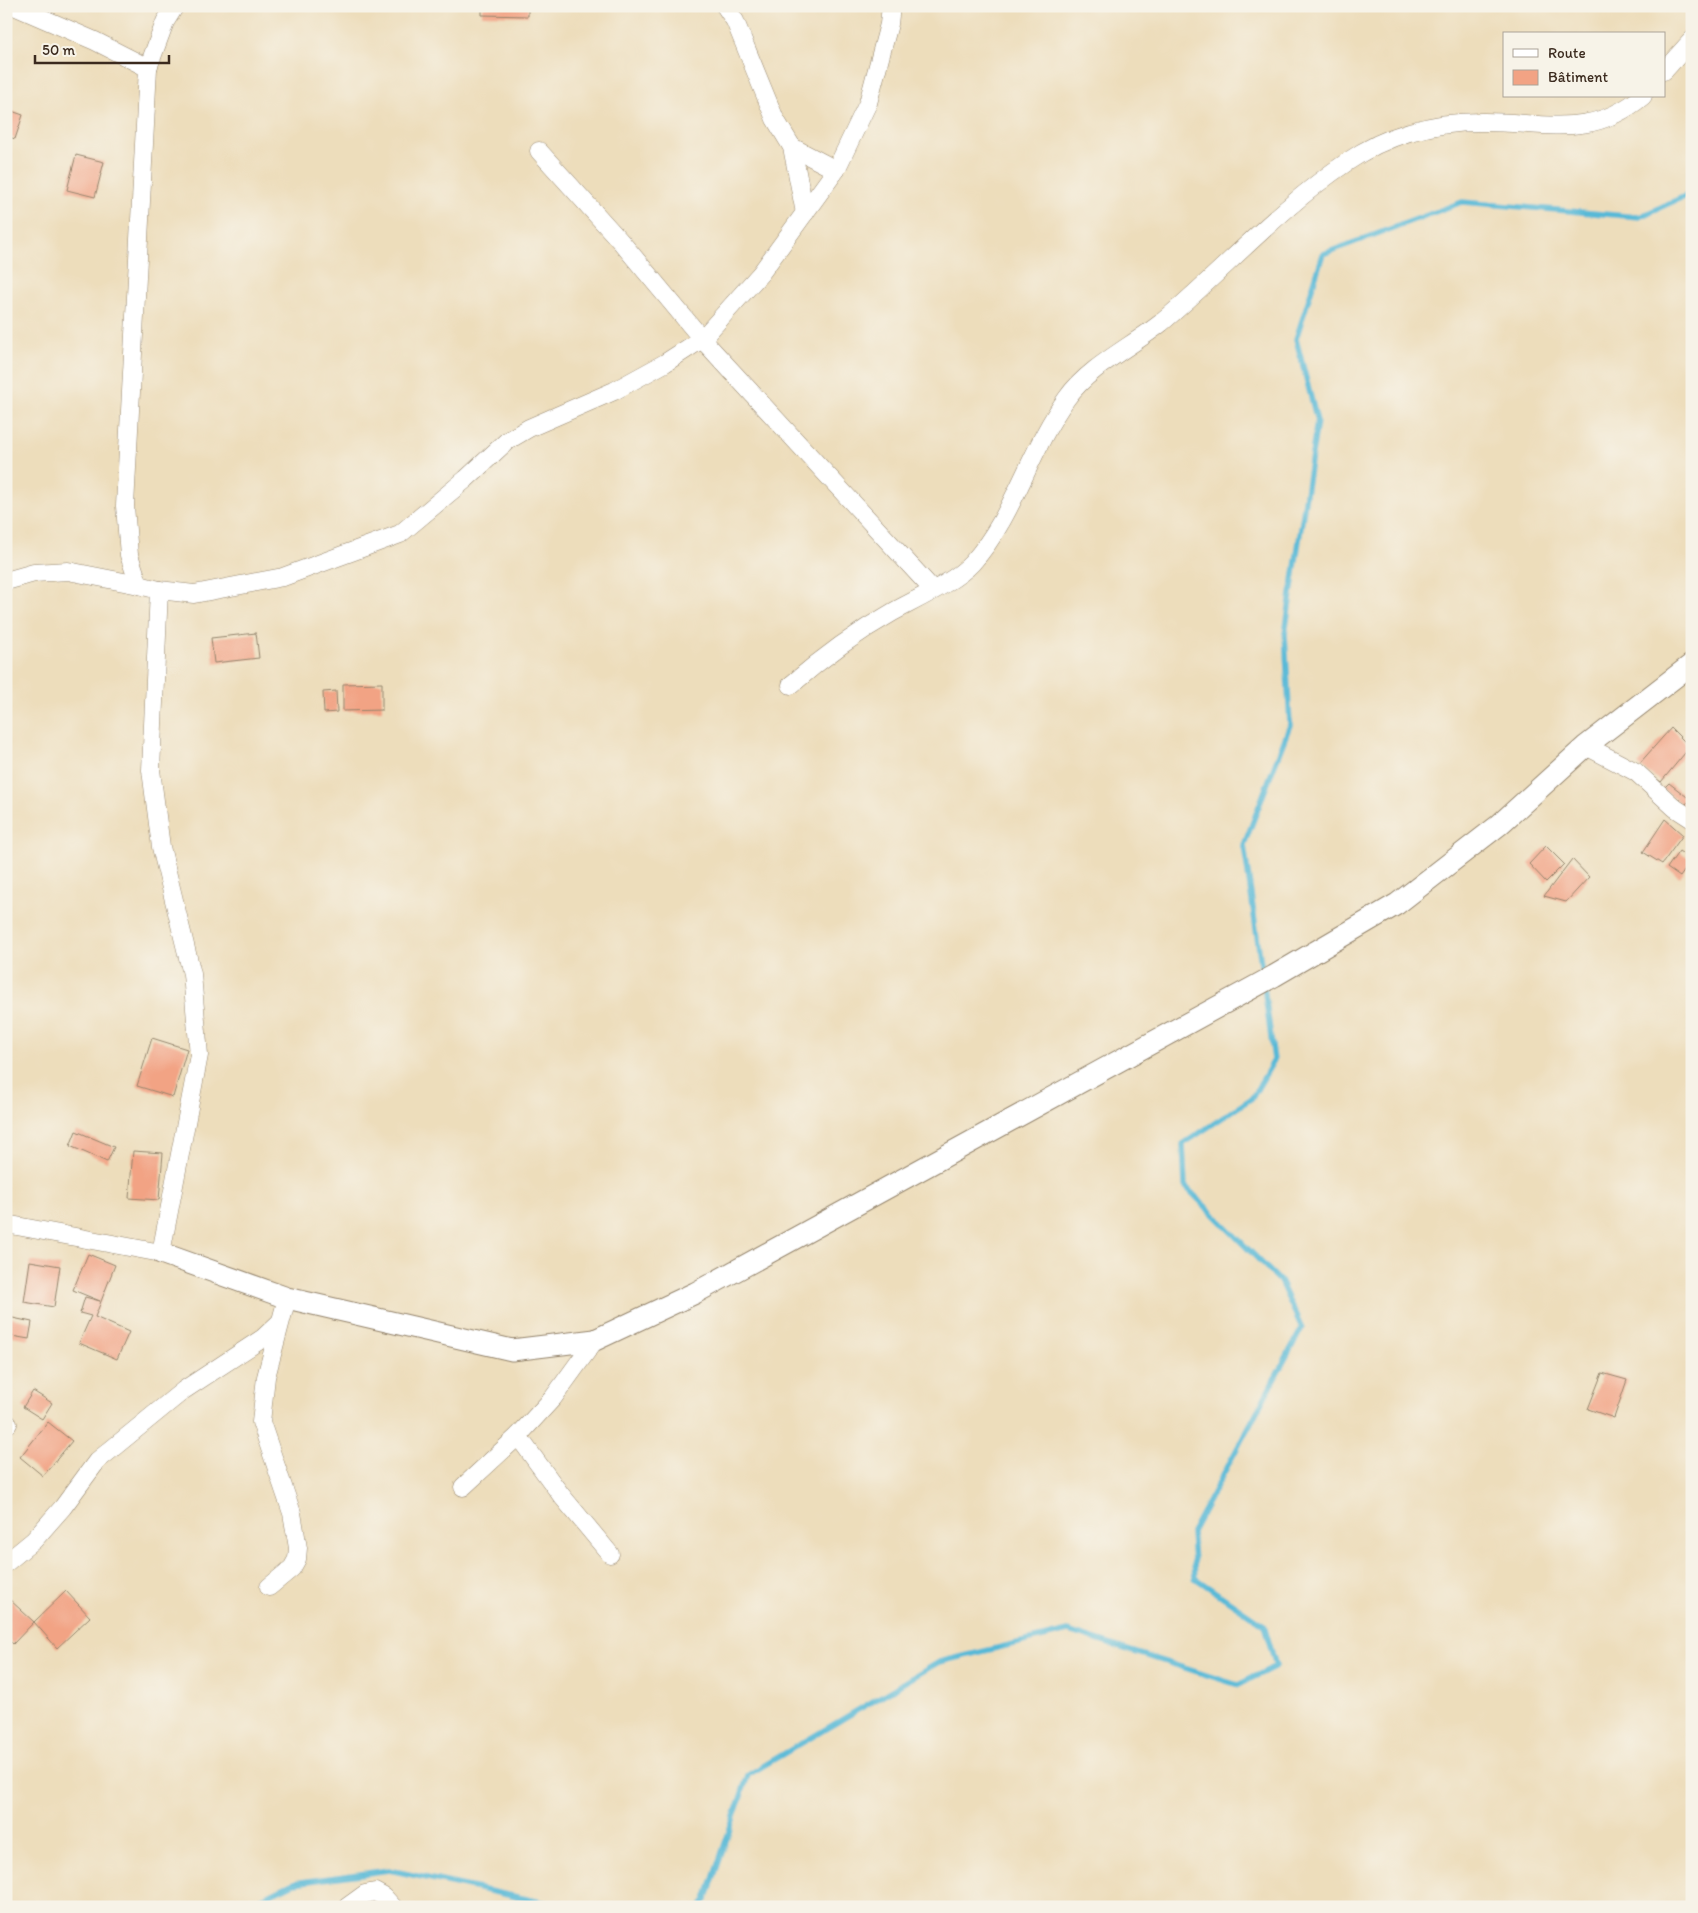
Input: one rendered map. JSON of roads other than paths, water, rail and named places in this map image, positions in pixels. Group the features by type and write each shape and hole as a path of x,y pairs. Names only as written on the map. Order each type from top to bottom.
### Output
{"street":[{"path":"14,6 95,41 148,68"},
{"path":"138,585 129,555 125,506 148,68 165,22 174,6"},
{"path":"724,6 735,21 774,119 792,147 805,213"},
{"path":"6,581 34,573 68,571 159,590 194,594 283,577 400,534 466,479 507,440 529,428 614,391 665,363 702,339 761,273 836,170 868,103 889,24 891,6"},
{"path":"1666,69 1692,40"},
{"path":"791,685 831,651 970,566 999,527 1047,430 1068,396 1090,375 1160,324 1315,185 1349,160 1417,128 1483,121 1556,127 1585,123 1617,114 1640,98"},
{"path":"792,147 836,170"},
{"path":"539,151 622,243 702,339 933,590"},
{"path":"159,590 151,770 161,847 192,974 199,1056 162,1253"},
{"path":"6,1224 162,1253 287,1298 512,1350 595,1340 713,1284 1274,976 1397,904 1500,825 1586,746 1692,664"},
{"path":"1586,746 1636,772 1675,808 1692,819"},
{"path":"269,1587 292,1568 297,1558 298,1548 292,1513 261,1422 266,1377 287,1298"},
{"path":"6,1563 34,1540 64,1507 97,1461 184,1390 263,1338 280,1322"},
{"path":"463,1487 518,1436 553,1398 595,1340"},
{"path":"518,1436 561,1495 610,1554"},
{"path":"347,1907 365,1894 375,1892 384,1897 393,1907"}],"waterway":[{"path":"1263,978 1244,845 1290,725 1285,634 1317,421 1296,339 1323,254 1462,202 1639,217 1692,193"},
{"path":"700,1907 706,1900 748,1775 939,1662 1068,1631 1238,1685 1276,1666 1264,1625 1195,1578 1192,1532 1302,1328 1280,1281 1185,1186 1183,1144 1252,1098 1274,1060 1264,987"},
{"path":"243,1907 294,1883 389,1870 565,1907"}]}
